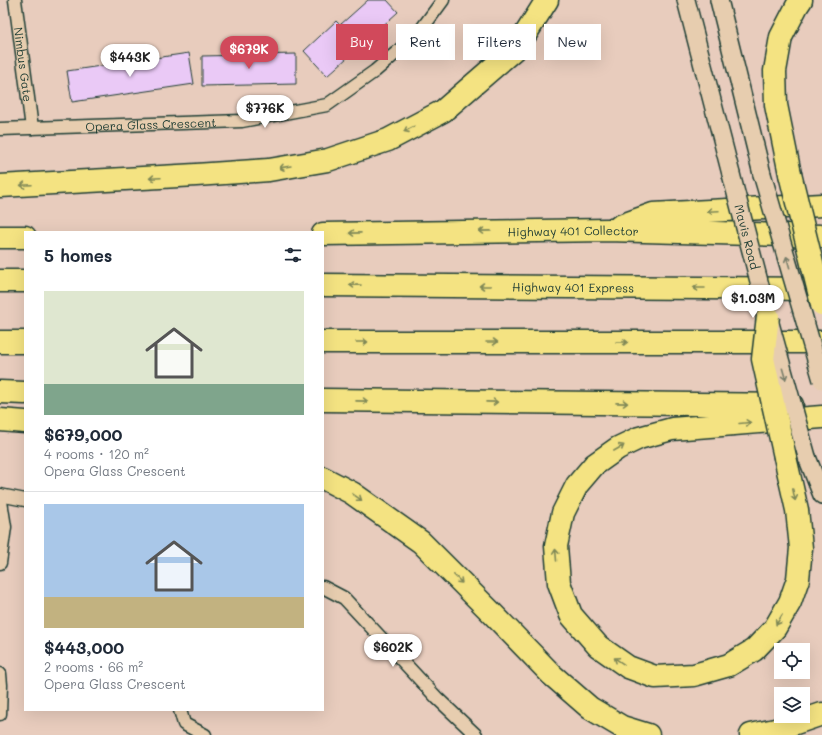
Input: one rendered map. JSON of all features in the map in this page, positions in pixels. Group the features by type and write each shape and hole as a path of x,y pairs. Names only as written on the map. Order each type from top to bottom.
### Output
{"highway":[{"path":"0,186 269,170 328,160 388,140 443,111 518,46 547,0"},
{"path":"802,0 797,6 781,37 775,71 776,106 790,174 822,304"},
{"path":"608,230 653,214 822,205"},
{"name":"Highway 401 Collector","path":"324,234 608,230 822,236"},
{"path":"0,237 24,237"},
{"path":"0,281 24,281"},
{"name":"Highway 401 Express","path":"324,285 822,288"},
{"path":"768,316 763,359 785,457 797,510 800,548 798,579 790,602 775,628 754,650 729,665 694,675 654,677 628,667 598,646 571,615 559,583 556,546 563,513 577,485 594,465 618,448 640,438 672,429 822,416"},
{"path":"0,342 24,342"},
{"path":"324,342 822,342"},
{"path":"0,392 24,393"},
{"path":"324,400 822,405"},
{"path":"0,420 24,422"},
{"path":"324,479 352,493 421,542 552,675 590,708 622,727 648,735"},
{"path":"751,735 775,730 822,714"}],"main road":[{"name":"Mavis Road","path":"686,0 768,316 807,457 822,495"},
{"path":"718,0 762,174 822,380"}],"street":[{"name":"Nimbus Gate","path":"15,0 32,128"},
{"name":"Opera Glass Crescent","path":"0,129 242,121 327,105 375,71 418,34 443,0"},
{"path":"0,563 6,527 0,495 24,500"},
{"path":"324,588 344,598 437,698 476,735"},
{"path":"0,674 0,714"},
{"path":"180,711 184,724 205,735"}],"building":[{"path":"368,0 387,0 398,12 385,24 341,24"},
{"path":"336,21 339,24 336,24 336,60 345,60 327,76 304,51"},
{"path":"189,53 194,84 72,102 67,71"},
{"path":"296,54 296,84 202,86 202,56"}]}
